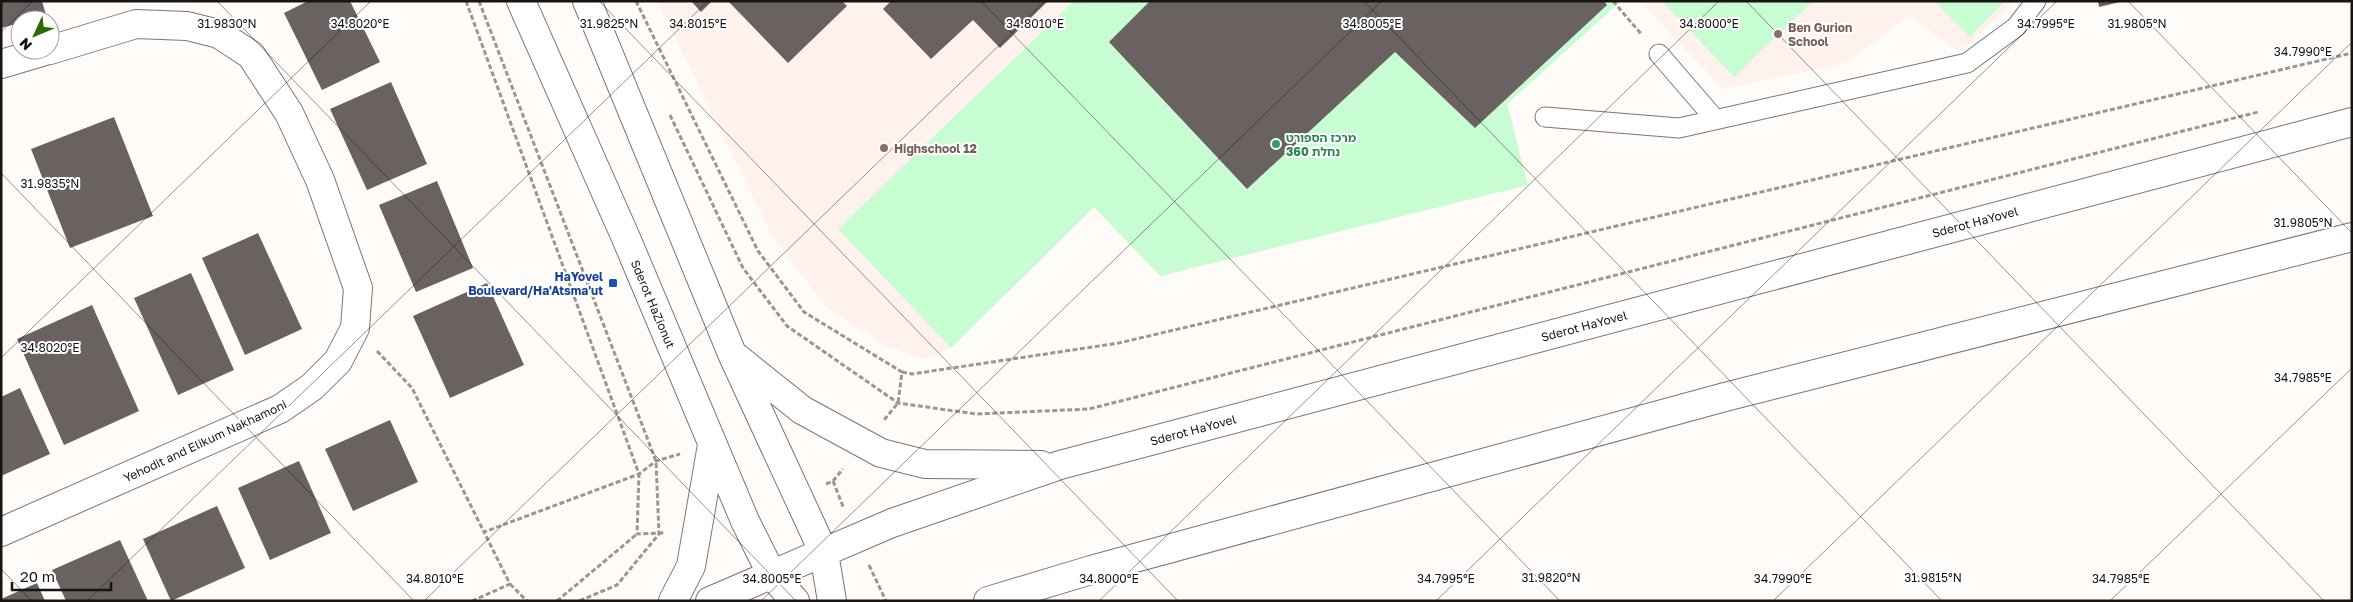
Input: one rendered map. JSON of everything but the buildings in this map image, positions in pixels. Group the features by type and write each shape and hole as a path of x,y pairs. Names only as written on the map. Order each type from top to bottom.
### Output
{"street":[{"name":"Sderot HaZionut","path":"521,1 626,238 712,445 772,575 795,601"},
{"path":"587,1 733,356 800,497 824,553 832,601"},
{"name":"Yehodit and Elikum Nakhamoni","path":"1,532 280,409 312,387 338,361 355,328 358,288 320,180 289,113 251,55 219,34 187,26 136,24 60,47"},
{"name":"Yehodit and Elikum Nakhamoni","path":"1,64 15,60"},
{"name":"Sderot HaYovel","path":"710,601 892,524 1060,465 2352,122"},
{"path":"988,601 1091,570 1725,397 2352,237"},
{"path":"733,356 802,410 881,453 925,464 1060,465"},
{"path":"673,601 691,566 712,445"}],"lane":[{"path":"1545,117 1679,128 1968,63 2016,27 2036,1"},
{"path":"1659,54 1715,119"}],"path":[{"path":"466,1 639,474 637,534"},
{"path":"479,1 656,461 659,534 618,585 578,601"},
{"path":"636,1 758,251 804,312 902,372 912,374 1119,343 2352,53"},
{"path":"1613,1 1659,54"},
{"path":"667,108 743,268 787,326 898,404 976,414 1089,409 2265,110"},
{"path":"355,328 412,388 510,584 527,601"},
{"path":"800,497 833,481 898,404 902,372"},
{"path":"484,532 639,474 656,461 712,445"},
{"path":"557,601 637,534 659,534 699,527"},
{"path":"472,601 510,584"}],"shaded area":[{"name":"Highschool 12","path":"657,1 1074,1 982,89 1094,207 951,348 925,359 885,345 828,309 772,236"},
{"name":"Ben Gurion School","path":"1640,1 2015,1 1960,52 1909,16 1846,63 1723,89"}],"green space":[{"name":"מרכז הספורט 360 נחלת","path":"1074,1 1621,1 1507,104 1528,185 1160,276 1094,207 951,348 838,229"},
{"path":"1662,1 1813,1 1734,77"},
{"path":"1934,1 2005,1 1970,37"}],"place":[{"name":"Ben Gurion School","path":"1778,34"},
{"name":"מרכז הספורט 360 נחלת","path":"1276,144"},
{"name":"Highschool 12","path":"884,148"},
{"name":"HaYovel Boulevard/Ha'Atsma'ut","path":"613,283"}]}
